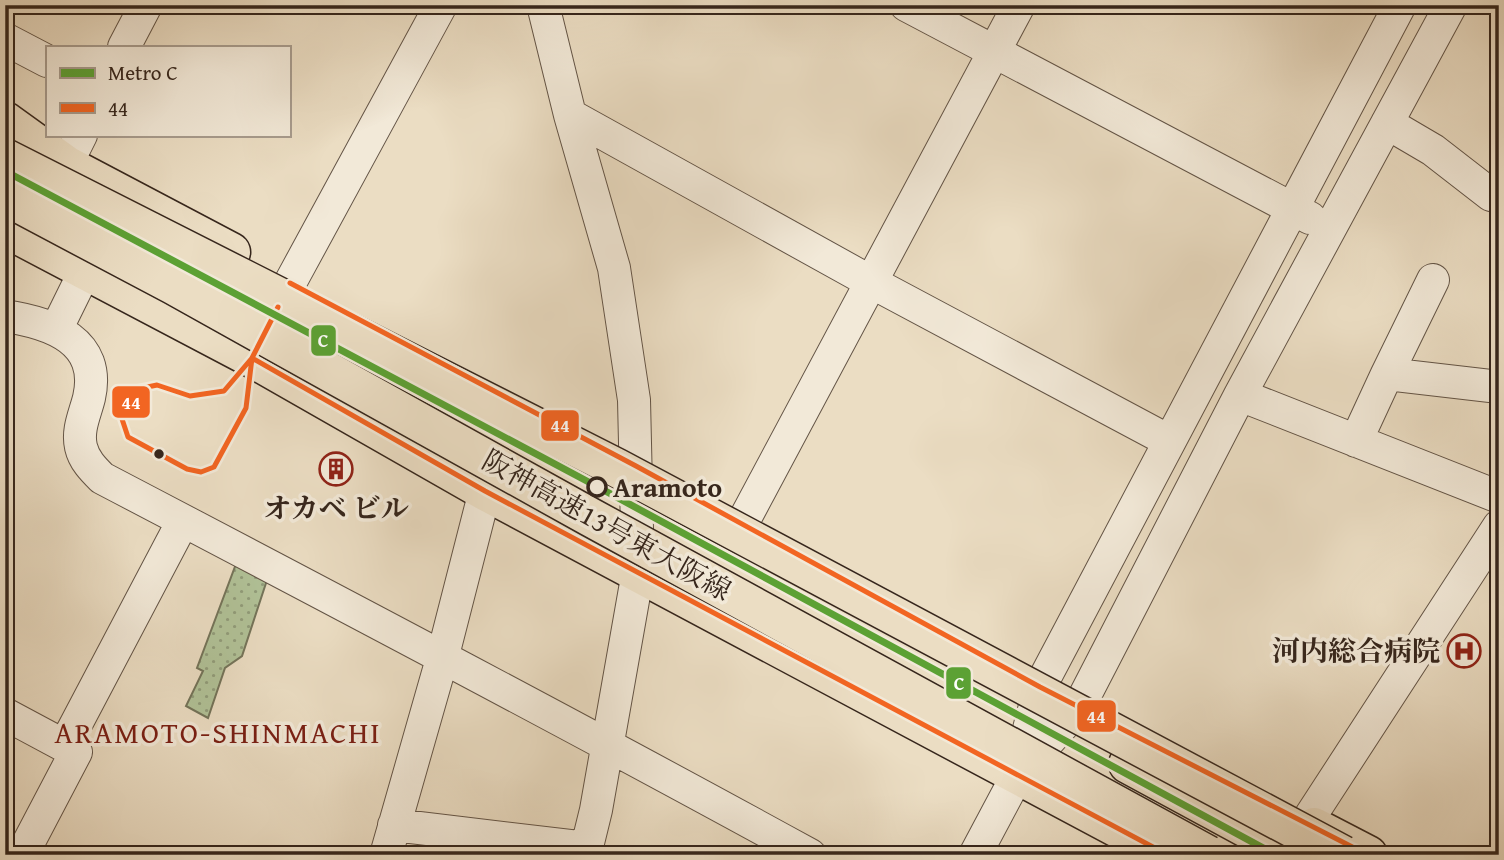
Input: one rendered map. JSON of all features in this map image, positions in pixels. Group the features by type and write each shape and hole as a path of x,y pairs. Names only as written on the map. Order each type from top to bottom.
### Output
{"highway":[{"path":"5,121 33,164 290,283 636,466 1079,706 1301,839"},
{"name":"阪神高速13号東大阪線","path":"33,164 281,344 590,517 1208,855"},
{"name":"阪神高速13号東大阪線","path":"33,164 605,461 1343,855"},
{"path":"5,228 252,358 485,491 1168,855"},
{"path":"590,517 750,591 1120,781 1256,855"},
{"path":"788,560 986,684 1128,764 1301,839 1368,855"}],"street":[{"path":"125,46 146,5"},
{"path":"252,358 441,5"},
{"path":"485,491 442,659 390,840 586,851 638,572 634,400 614,268 542,5"},
{"path":"906,5 1330,228"},
{"path":"742,524 1019,5"},
{"path":"975,855 1017,776 1040,687 1400,5"},
{"path":"1017,776 1079,706 1240,395 1451,5"},
{"path":"5,39 46,60"},
{"path":"570,115 872,282 1169,441"},
{"path":"1387,123 1433,150 1491,195 1499,197"},
{"path":"56,330 85,271"},
{"path":"1356,441 1433,280"},
{"path":"5,316 21,318 56,330 73,340 86,356 92,375 89,398 81,423 81,446 88,463 102,478 608,744 810,855"},
{"path":"1387,374 1499,387"},
{"path":"1240,395 1499,497"},
{"path":"65,746 183,521"},
{"path":"1301,839 1499,526"},
{"path":"5,714 76,752 22,855"}],"green space":[{"path":"236,564 267,580 242,656 225,668 208,718 186,706 203,671 197,668"}],"metro line":[{"name":"C","path":"5,171 598,487 1276,855"}],"transit line":[{"name":"44","path":"290,283 636,466 1040,687 1368,855"},
{"name":"44","path":"252,358 278,307"},
{"name":"44","path":"252,358 485,491 1168,855"},
{"name":"44","path":"252,358 246,408 214,467 201,472 187,469 128,437 122,419 138,389 157,385 190,396 224,391 252,358"}],"place":[{"name":"オカベ ビル","path":"336,469"},
{"name":"Aramoto","path":"597,487"},
{"name":"河内総合病院","path":"1464,651"}],"district":[{"name":"ARAMOTO-SHINMACHI","path":"218,733"}]}
